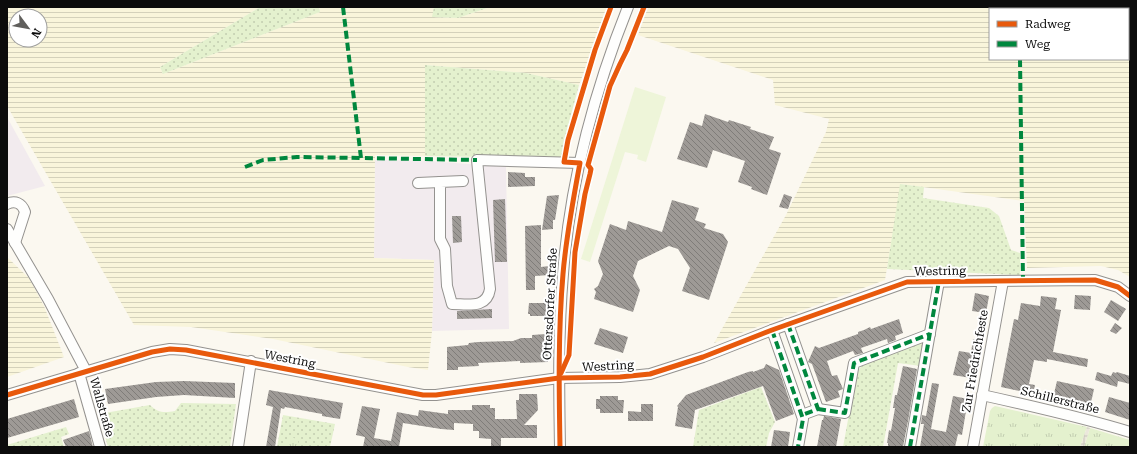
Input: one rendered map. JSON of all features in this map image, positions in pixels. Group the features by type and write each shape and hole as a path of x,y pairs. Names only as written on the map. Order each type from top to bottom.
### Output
{"street":[{"name":"Ottersdorfer Straße","path":"560,447 559,378 563,275 567,239 580,163 591,116 603,75 628,7"},
{"path":"440,182 440,239 445,249 447,286 452,304 480,304 489,296 490,289 477,160 580,163"},
{"path":"418,183 463,181"},
{"path":"7,204 17,202 21,204 25,212 15,243"},
{"name":"Wallstraße","path":"7,229 48,298 83,372 100,447"},
{"name":"Zur Friedrichfeste","path":"973,447 1004,280"},
{"name":"Westring","path":"7,395 152,352 170,349 186,350 423,395 436,395 559,378 620,377 650,374 703,357 788,324 907,282 1095,280 1118,287 1130,296"},
{"path":"910,447 939,281"},
{"path":"788,324 818,409"},
{"path":"772,330 802,415 803,420 798,447"},
{"path":"802,415 818,409 845,413 854,363 930,334"},
{"path":"238,447 251,362"},
{"name":"Schillerstraße","path":"982,395 1054,410 1130,432"}],"shaded area":[{"path":"7,7 260,7 160,67 163,74 320,12 319,7 434,7 433,17 458,18 490,7 608,7 579,85 526,73 425,65 425,156 375,155 374,258 434,260 432,331 428,370 273,339 191,327 134,325 7,106"},
{"path":"648,7 1130,7 1130,277 1118,270 1101,266 1027,268 1024,201 901,184 885,280 714,343 786,215 826,132 829,119 775,105 773,80 638,35"},
{"path":"7,117 45,186 7,196"},
{"path":"375,160 430,161 506,167 509,329 432,331 434,260 374,258"},
{"path":"7,257 29,278 44,306 64,357 7,377"},
{"path":"1087,427 1090,428 1084,447 1080,447"}],"green space":[{"path":"260,7 319,7 320,12 163,74 160,67"},
{"path":"434,7 490,7 458,18 432,17"},
{"path":"425,65 526,73 579,85 565,137 562,158 425,156"},
{"path":"635,87 666,97 646,162 637,159 638,155 625,152 590,262 581,259"},
{"path":"900,184 924,187 923,198 989,208 999,216 1011,250 1020,253 1020,275 887,269"},
{"path":"917,342 925,343 921,366 898,363 883,447 843,447 856,376 860,368 864,363"},
{"path":"761,387 775,422 769,433 766,447 693,447 699,410"},
{"path":"181,403 236,404 230,447 108,447 99,414 150,405 159,411 171,412 175,411"},
{"path":"995,406 1087,427 1080,447 983,447 990,411"},
{"path":"283,415 335,424 330,447 277,447"},
{"path":"66,427 69,434 61,437 64,447 7,447 7,445"},
{"path":"1090,428 1130,440 1130,447 1084,447"},
{"path":"292,437 298,440 299,447 283,447 287,440"}],"building":[{"path":"705,114 728,122 729,120 751,127 750,129 774,137 769,149 781,153 767,195 738,182 745,161 713,150 707,168 677,159 690,122 702,126"},
{"path":"508,172 525,173 525,177 535,177 535,186 508,187"},
{"path":"784,194 792,197 788,209 779,207"},
{"path":"559,195 555,220 553,220 553,229 542,230 547,196"},
{"path":"505,199 507,262 495,262 493,200"},
{"path":"672,200 699,208 695,220 706,224 704,228 723,234 728,242 709,300 682,291 690,268 678,249 669,246 638,261 633,276 640,290 633,312 594,299 596,292 594,289 598,286 603,274 598,261 610,224 626,230 628,221 662,232"},
{"path":"452,216 461,216 462,242 453,243"},
{"path":"541,225 541,267 549,266 550,275 535,276 535,290 526,290 525,226"},
{"path":"975,293 989,296 986,313 972,311"},
{"path":"1075,295 1091,296 1090,310 1074,309"},
{"path":"1041,296 1057,298 1055,309 1061,310 1053,352 1088,359 1087,367 1047,359 1047,362 1034,360 1029,384 1035,385 1033,394 1001,387 1014,319 1018,320 1021,303 1040,306"},
{"path":"1111,300 1126,309 1118,321 1104,312"},
{"path":"529,303 546,303 546,316 530,316 530,314 528,314"},
{"path":"492,309 492,318 457,319 457,311"},
{"path":"899,319 903,333 895,336 896,340 888,343 887,339 861,348 863,353 855,355 853,351 827,361 832,376 837,375 843,389 838,391 840,397 826,402 812,364 808,362 815,346 819,348 858,334 858,332 870,327 871,329"},
{"path":"1115,323 1122,328 1116,334 1110,331"},
{"path":"600,328 628,337 623,353 594,344"},
{"path":"546,334 548,362 520,363 520,361 478,363 479,366 458,367 458,370 447,370 447,347 468,345 469,343 478,342 513,341 521,338 532,338 532,335"},
{"path":"973,339 982,341 979,355 975,354 971,378 953,375 959,351 971,353"},
{"path":"766,364 779,370 794,414 776,421 763,386 695,410 692,429 675,426 677,406 686,395 748,372 753,372 764,368"},
{"path":"903,366 917,369 908,421 903,447 888,447 887,443 889,430 891,431 895,408 893,408 895,395 897,395"},
{"path":"1097,372 1111,376 1113,372 1117,372 1130,376 1130,384 1118,381 1117,387 1095,380"},
{"path":"184,381 235,383 235,398 184,395 156,397 108,404 105,389 156,382"},
{"path":"1057,381 1094,389 1090,407 1053,398"},
{"path":"932,383 939,384 931,429 946,432 953,396 968,399 962,435 958,434 955,447 920,447 924,424 921,424 922,415 926,416"},
{"path":"269,390 343,403 340,419 285,407 284,409 281,408 275,447 266,447 273,407 266,405"},
{"path":"519,394 537,394 538,410 524,425 537,425 537,438 501,438 501,447 491,447 491,439 479,438 479,431 473,431 473,424 454,423 454,430 403,423 399,447 363,447 365,437 356,435 362,406 380,409 374,438 391,441 397,412 418,416 419,410 448,414 448,410 472,410 472,405 490,405 490,408 495,408 495,419 517,419 516,400 519,400"},
{"path":"600,396 618,396 618,400 624,400 623,413 600,413 600,409 596,409 596,399 600,399"},
{"path":"1109,397 1130,403 1130,420 1105,412"},
{"path":"74,399 79,417 7,438 7,419"},
{"path":"641,404 653,404 653,421 628,421 628,411 641,412"},
{"path":"824,416 841,419 836,447 817,447"},
{"path":"774,430 790,432 788,447 771,447"},
{"path":"89,431 93,447 66,447 63,440"}],"marked path":[{"path":"343,7 361,158 477,160"},
{"path":"1020,60 1023,281"},
{"path":"245,167 263,160 297,157 361,158"},
{"path":"910,447 939,281"},
{"path":"788,324 818,409 802,415"},
{"path":"772,330 803,419 798,447"},
{"path":"818,409 845,413 854,363 930,334"}],"cycle path":[{"path":"560,447 559,361 561,296 564,260 580,163 564,162 568,140 595,50 611,7"},
{"path":"561,373 569,355 575,252 591,169 588,165 610,86 627,50 644,7"},
{"path":"7,395 152,352 170,349 186,350 423,395 436,395 559,378 620,377 650,374 703,357 772,330 907,282 1095,280 1118,287 1130,296"}]}
